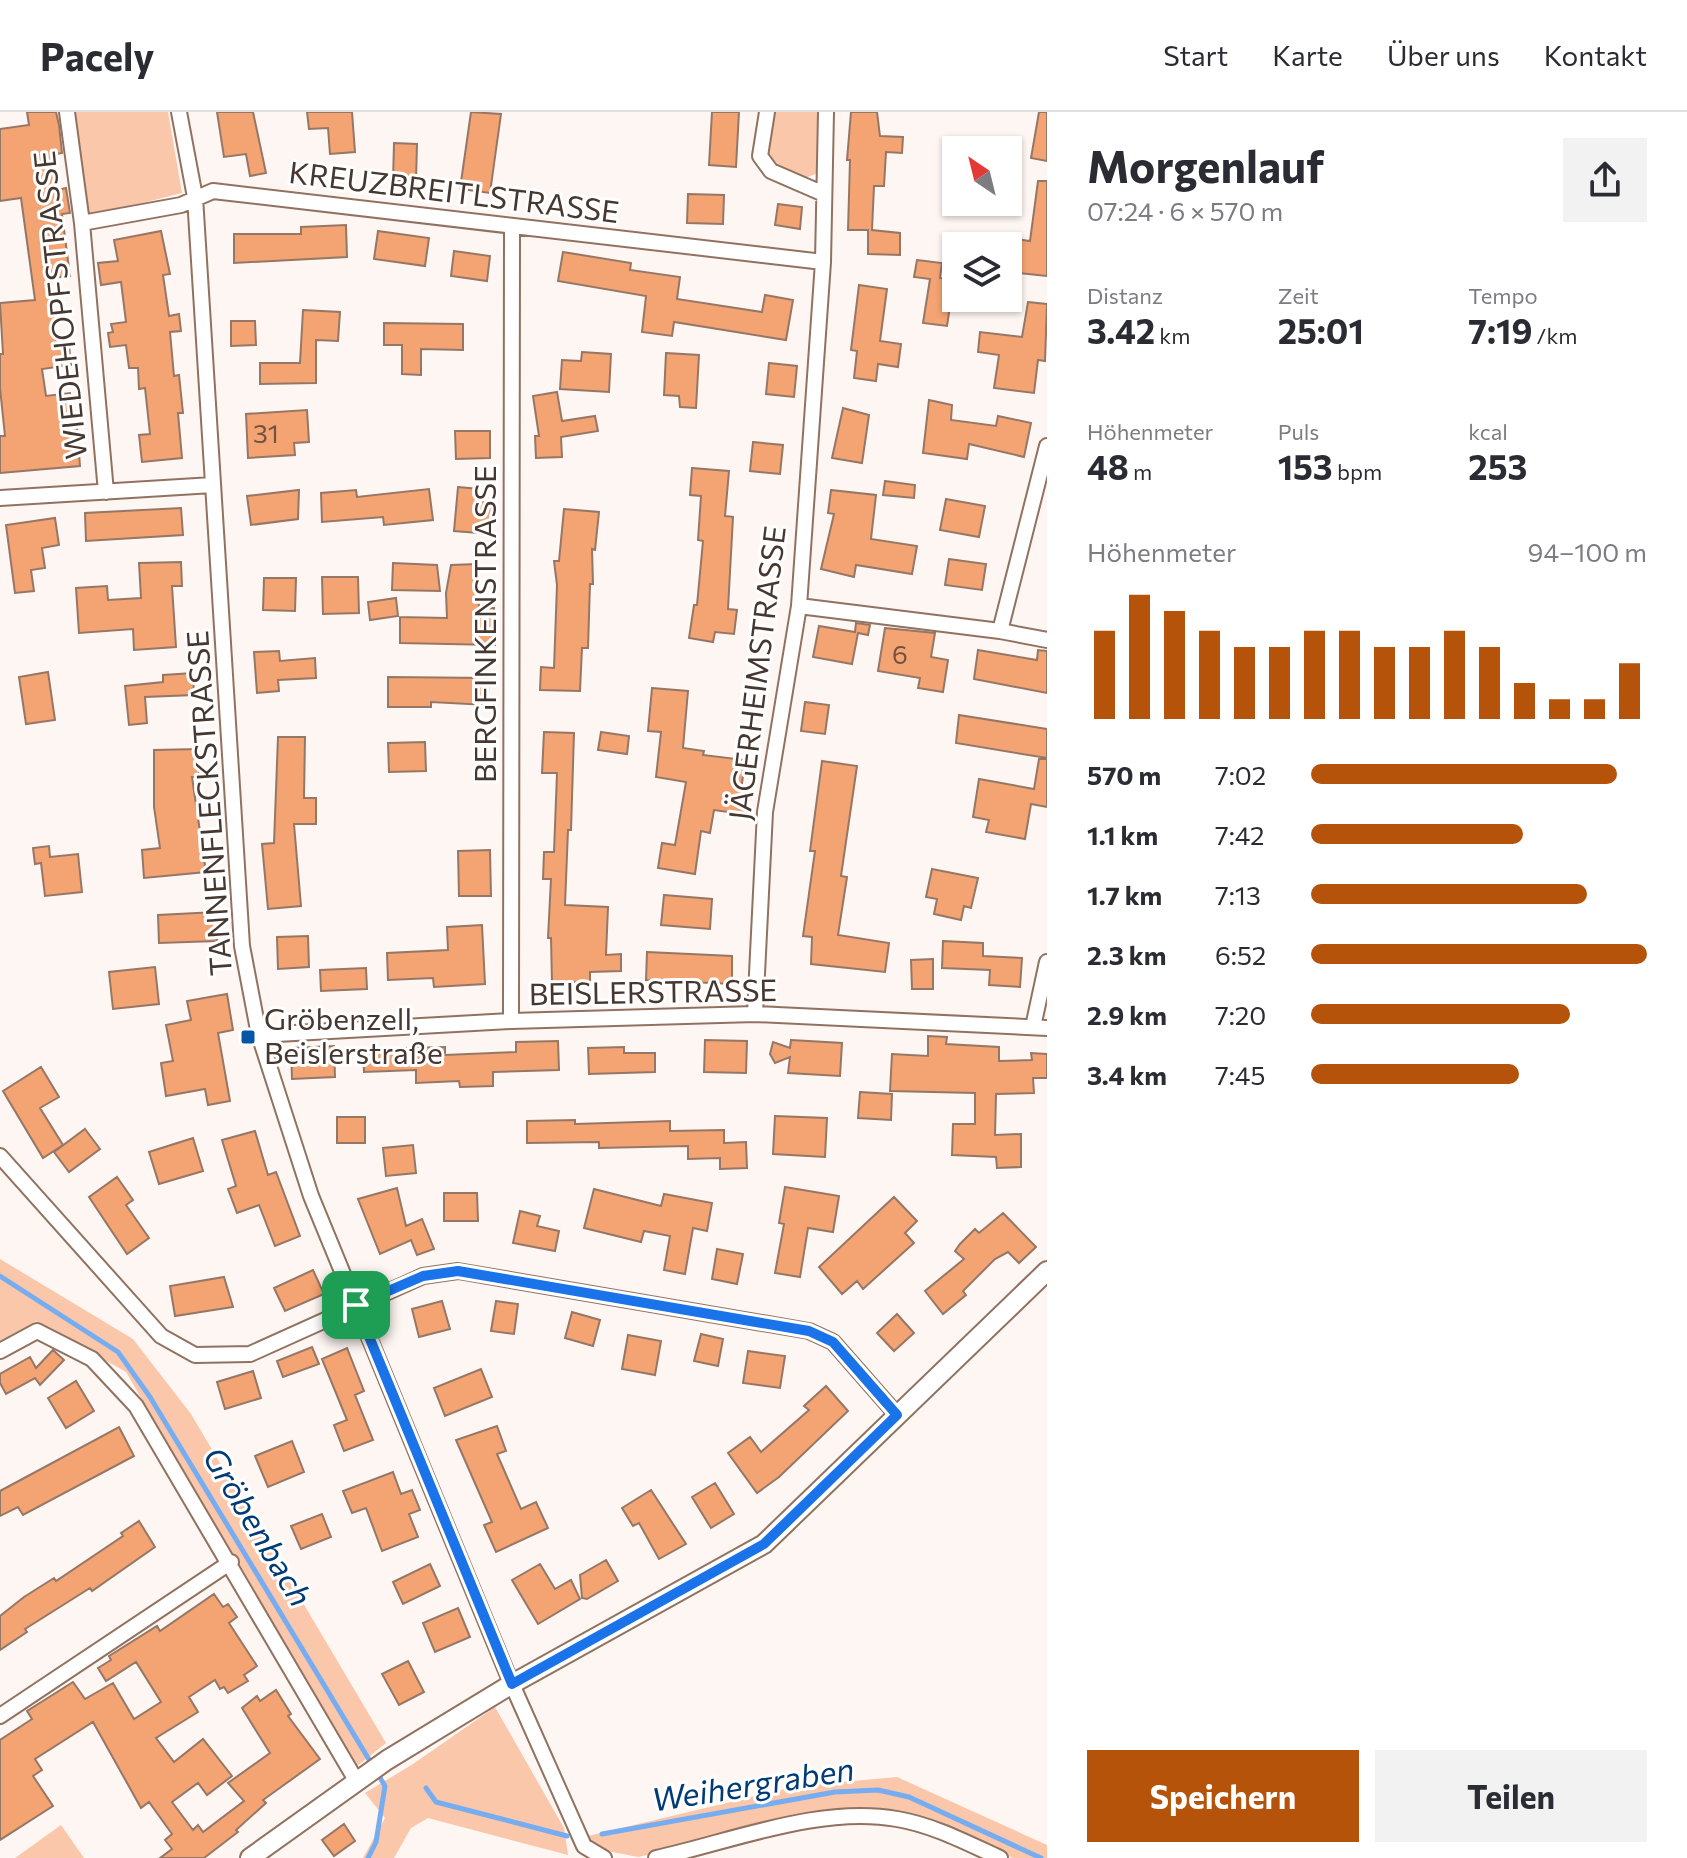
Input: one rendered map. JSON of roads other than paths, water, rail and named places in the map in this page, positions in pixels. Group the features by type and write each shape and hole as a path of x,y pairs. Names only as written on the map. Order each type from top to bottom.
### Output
{"street":[{"name":"WIEDEHOPFSTRASSE","path":"67,112 82,223 106,492"},
{"name":"TANNENFLECKSTRASSE","path":"179,112 195,197 242,946 259,1035 304,1175 512,1684 584,1846 604,1858"},
{"path":"767,112 760,156 771,171 824,194"},
{"name":"JÄGERHEIMSTRASSE","path":"755,1014 765,812 799,606 823,262 826,112"},
{"name":"KREUZBREITLSTRASSE","path":"82,223 181,205 213,191 823,262"},
{"name":"BERGFINKENSTRASSE","path":"511,1021 512,226"},
{"path":"1000,631 1047,446"},
{"path":"0,498 213,485"},
{"path":"799,606 1000,631 1047,640"},
{"path":"1040,1027 1047,962"},
{"name":"BEISLERSTRASSE","path":"259,1035 511,1021 755,1014 1040,1027"},
{"path":"0,1156 161,1336 195,1355 250,1354 423,1276 458,1271 809,1331 833,1342 897,1415"},
{"path":"250,1858 387,1760 512,1684 764,1544 1047,1271"},
{"path":"0,1351 37,1331 92,1359 136,1406 362,1778"},
{"path":"0,1716 231,1562"},
{"path":"656,1858 748,1835 845,1816 897,1819 953,1836 1000,1858"}],"waterway":[{"name":"Gröbenbach","path":"0,1276 118,1352 150,1397 385,1786 376,1842 368,1858"},
{"name":"Weihergraben","path":"426,1788 436,1802 567,1836"},
{"name":"Weihergraben","path":"602,1834 835,1792 878,1790 909,1797 1041,1858"}],"place":[{"name":"Gröbenzell, Beislerstraße","path":"248,1037"}]}
